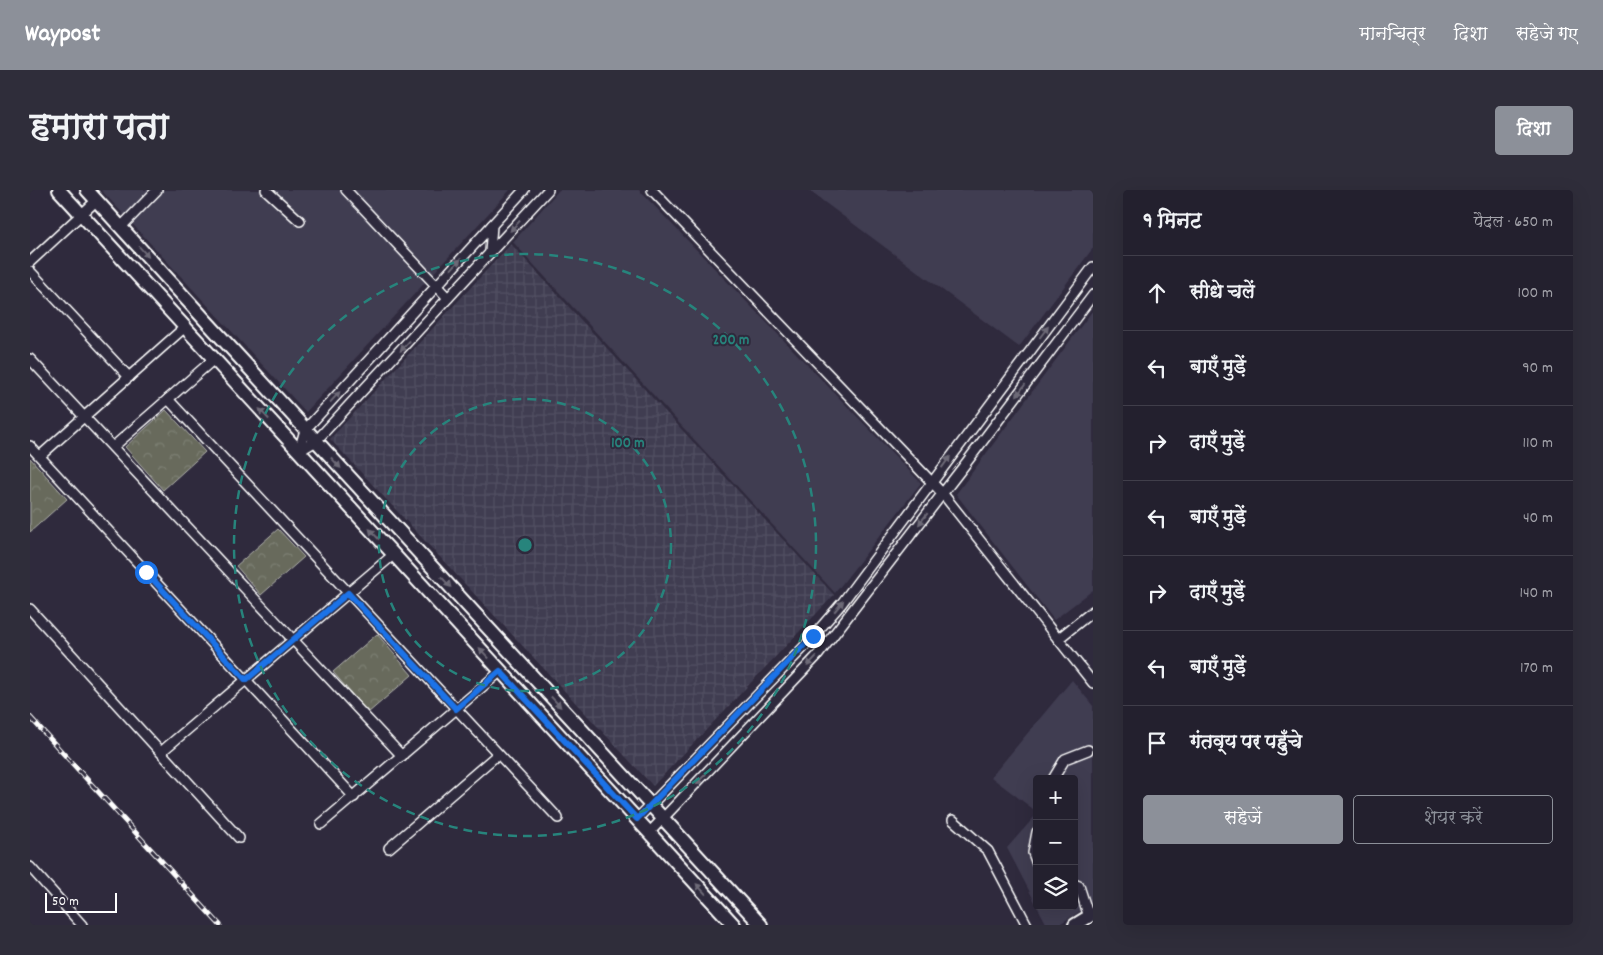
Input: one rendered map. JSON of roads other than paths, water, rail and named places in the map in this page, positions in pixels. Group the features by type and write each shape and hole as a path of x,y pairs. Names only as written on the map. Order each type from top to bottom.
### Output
{"street":[{"path":"58,190 734,925"},
{"path":"88,190 305,430 761,925"},
{"path":"121,227 157,190"},
{"path":"266,190 300,221"},
{"path":"346,190 448,298"},
{"path":"298,451 305,430 524,190"},
{"path":"298,451 316,441 548,190"},
{"path":"652,190 943,494 1093,683"},
{"path":"30,262 97,200"},
{"path":"490,252 492,225"},
{"path":"637,819 803,648 848,595 1093,267"},
{"path":"30,271 129,377"},
{"path":"649,833 818,654 943,494 1093,295"},
{"path":"40,456 185,327"},
{"path":"30,359 402,756"},
{"path":"113,447 214,359"},
{"path":"168,399 558,818"},
{"path":"30,446 354,797"},
{"path":"161,752 393,555"},
{"path":"30,609 239,838"},
{"path":"1058,639 1093,611"},
{"path":"321,824 500,671"},
{"path":"1056,775 1065,760 1088,750"},
{"path":"389,848 498,754"},
{"path":"953,820 988,851 1027,925"},
{"path":"30,867 82,925"},
{"path":"1075,925 1091,915 1078,886"}],"railway":[{"path":"30,717 220,925"}]}
